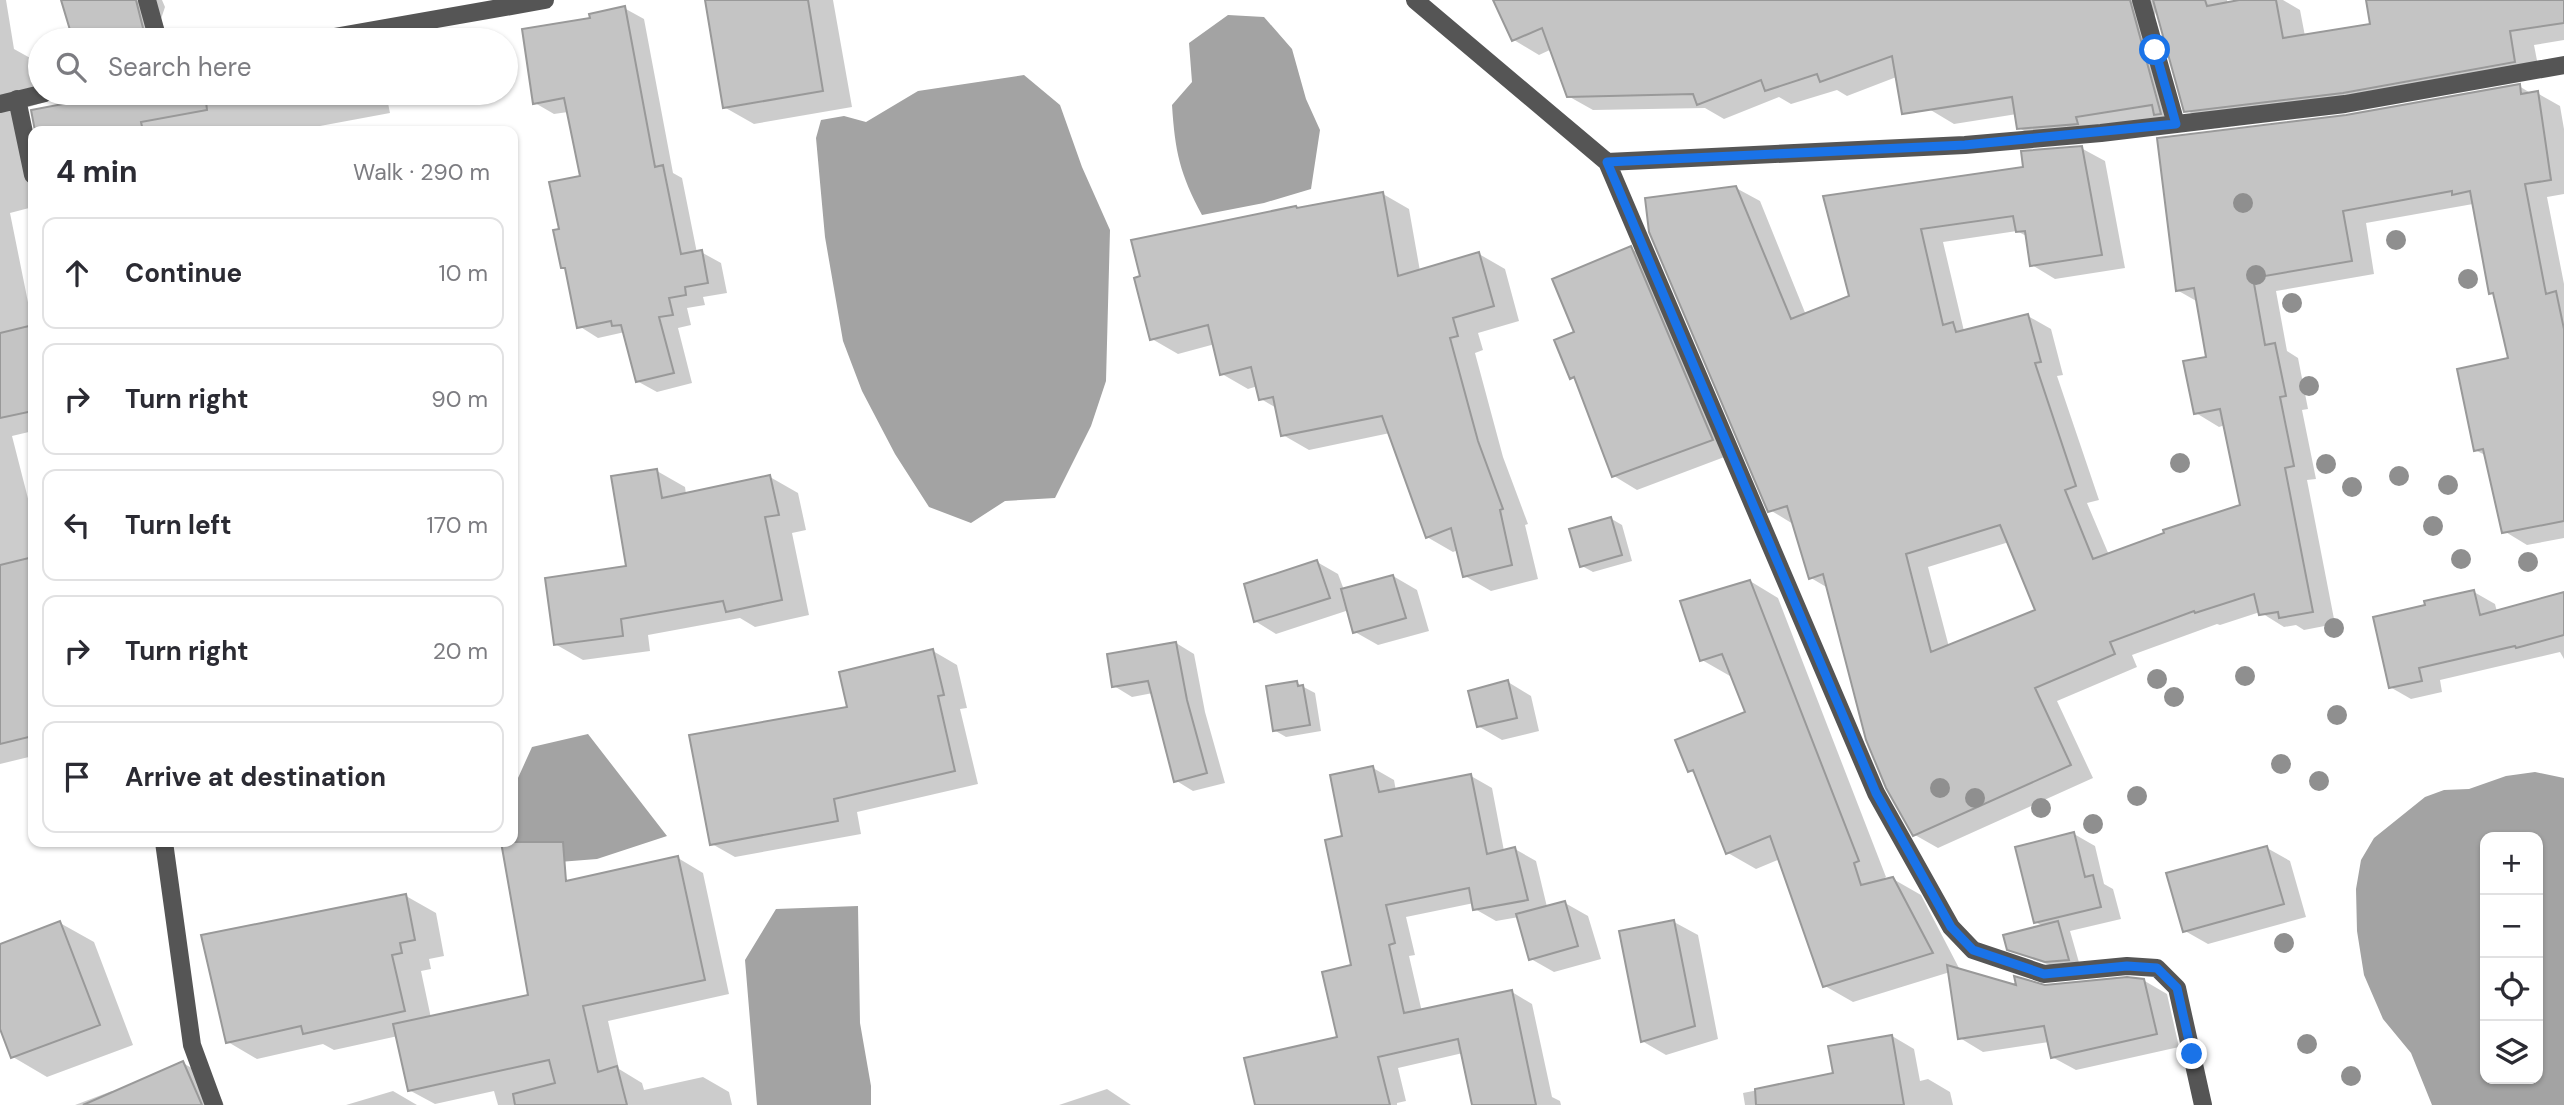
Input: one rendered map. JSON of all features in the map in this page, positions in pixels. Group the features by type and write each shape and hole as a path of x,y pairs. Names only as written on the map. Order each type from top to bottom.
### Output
{"street":[{"path":"147,0 155,28"},
{"path":"385,28 545,0"},
{"path":"1415,0 1607,162 1876,793 1951,927 1973,950 2044,974 2127,966 2157,968 2177,988 2203,1105"},
{"path":"2141,0 2176,124"},
{"path":"1607,162 1965,145 2176,124 2344,104 2564,65"},
{"path":"28,97 9,102 28,160"},
{"path":"165,847 192,1045 214,1105"}],"shaded area":[{"path":"1228,15 1264,17 1292,49 1306,99 1320,130 1311,189 1264,203 1202,215 1188,187 1180,162 1172,105 1192,82 1189,43"},
{"path":"1024,75 1060,105 1082,167 1110,230 1106,381 1091,426 1055,498 1005,501 971,523 929,507 895,454 862,391 843,341 825,237 816,138 821,120 844,116 866,122 918,91"},
{"path":"588,734 667,836 597,859 521,865 511,847 518,847 518,778 532,747"},
{"path":"2535,772 2564,778 2564,1105 2432,1105 2411,1053 2383,1019 2364,975 2357,931 2356,889 2361,860 2374,838 2425,797 2444,790 2469,789 2506,776"},
{"path":"858,906 860,1023 871,1086 871,1105 757,1105 745,960 776,909"}],"building":[{"path":"61,0 136,0 143,28 69,28"},
{"path":"705,0 808,0 823,91 723,108"},
{"path":"1493,0 2130,0 2161,114 2154,115 2152,105 2076,117 2078,124 2017,129 2012,97 1902,114 1892,56 1820,82 1817,74 1765,91 1761,80 1697,105 1693,94 1567,97 1542,28 1512,41"},
{"path":"2153,0 2205,0 2207,6 2239,0 2276,0 2283,38 2370,24 2366,0 2564,0 2564,23 2510,31 2515,62 2343,93 2184,112"},
{"path":"625,6 655,167 663,165 681,254 702,250 708,283 685,287 686,295 669,298 673,315 659,317 674,373 636,382 621,325 612,326 611,321 577,328 565,268 561,268 553,230 559,229 549,182 580,176 564,98 533,104 522,29 590,18 589,14"},
{"path":"2520,84 2521,94 2538,91 2551,180 2525,184 2546,294 2556,291 2564,329 2564,521 2502,533 2483,449 2474,451 2457,369 2508,358 2493,293 2489,294 2470,191 2452,195 2452,191 2343,211 2352,261 2253,278 2265,345 2275,343 2286,396 2280,397 2294,466 2285,468 2313,612 2279,618 2278,612 2259,615 2254,594 2195,613 2194,611 2110,642 2115,654 2035,688 2071,765 1913,836 1886,788 1866,740 1823,574 1809,579 1787,506 1768,512 1649,232 1645,198 1736,186 1791,319 1849,296 1823,196 2023,167 2021,151 2082,146 2102,255 2030,266 2025,231 2016,232 2013,216 1921,229 1943,325 1953,322 1956,332 2028,314 2041,362 2035,363 2076,486 2065,490 2093,559 2164,533 2163,530 2240,505 2220,409 2194,414 2183,361 2206,357 2194,288 2176,291 2157,138 2346,115","holes":["2000,525 2035,610 1931,652 1906,554"]},
{"path":"57,105 206,105 207,110 141,122 142,126 34,126 31,110"},
{"path":"1383,192 1398,276 1479,252 1494,306 1453,318 1458,336 1450,338 1478,441 1503,509 1500,510 1512,565 1463,577 1451,528 1426,538 1382,416 1281,436 1273,397 1259,400 1251,367 1220,375 1208,325 1150,340 1134,278 1140,276 1131,240 1296,206 1297,208"},
{"path":"1631,246 1713,440 1612,477 1574,377 1570,379 1554,340 1574,332 1552,279"},
{"path":"28,326 28,412 0,418 0,333"},
{"path":"657,469 662,498 770,475 779,515 765,517 782,600 726,612 723,601 621,619 623,636 554,645 545,578 626,566 611,476"},
{"path":"1611,517 1622,555 1580,567 1569,529"},
{"path":"28,558 28,737 0,744 0,565"},
{"path":"1317,560 1330,598 1254,622 1244,584"},
{"path":"1393,575 1406,618 1353,633 1341,589"},
{"path":"1750,580 1859,861 1854,863 1861,885 1893,877 1933,953 1823,987 1770,836 1726,854 1693,770 1688,772 1675,740 1745,712 1722,654 1700,661 1680,601"},
{"path":"2474,590 2480,615 2564,592 2564,635 2419,668 2422,681 2389,688 2373,617 2425,605 2424,601"},
{"path":"1176,642 1187,700 1207,773 1174,782 1148,681 1112,687 1107,654"},
{"path":"933,649 944,695 938,696 955,771 834,799 838,821 710,845 689,735 847,707 839,672"},
{"path":"1508,680 1517,718 1477,727 1468,691"},
{"path":"1297,681 1298,686 1303,685 1310,725 1273,731 1266,686"},
{"path":"1373,766 1379,792 1471,774 1487,854 1515,847 1528,900 1473,910 1469,888 1386,905 1395,943 1389,945 1404,1013 1512,990 1536,1105 1472,1105 1458,1039 1378,1057 1390,1105 1255,1105 1244,1058 1337,1037 1322,972 1351,965 1325,840 1342,836 1330,775"},
{"path":"2074,832 2085,877 2093,875 2101,907 2034,923 2015,847"},
{"path":"518,842 563,842 566,881 678,856 705,980 583,1006 598,1072 617,1066 627,1105 515,1105 513,1094 555,1083 549,1060 408,1091 393,1024 528,995 502,847 518,847"},
{"path":"2267,846 2284,904 2183,932 2166,873"},
{"path":"406,894 415,940 400,943 402,953 392,955 405,1011 303,1034 301,1026 226,1043 201,935"},
{"path":"1565,901 1578,946 1529,960 1516,914"},
{"path":"1674,920 1695,1026 1641,1042 1619,931"},
{"path":"60,921 100,1025 11,1058 0,1029 0,944"},
{"path":"2058,921 2069,960 2045,962 2007,950 2003,935"},
{"path":"1947,965 2016,985 2014,976 2045,985 2127,977 2144,979 2157,1034 2051,1058 2044,1026 1958,1039"},
{"path":"1892,1035 1904,1105 1756,1105 1755,1089 1833,1073 1828,1046"},
{"path":"183,1061 202,1105 83,1105"}],"route":[{"path":"2155,50 2176,124 1965,145 1607,162 1876,793 1951,927 1973,950 2044,974 2127,966 2157,968 2177,988 2192,1054"}]}
